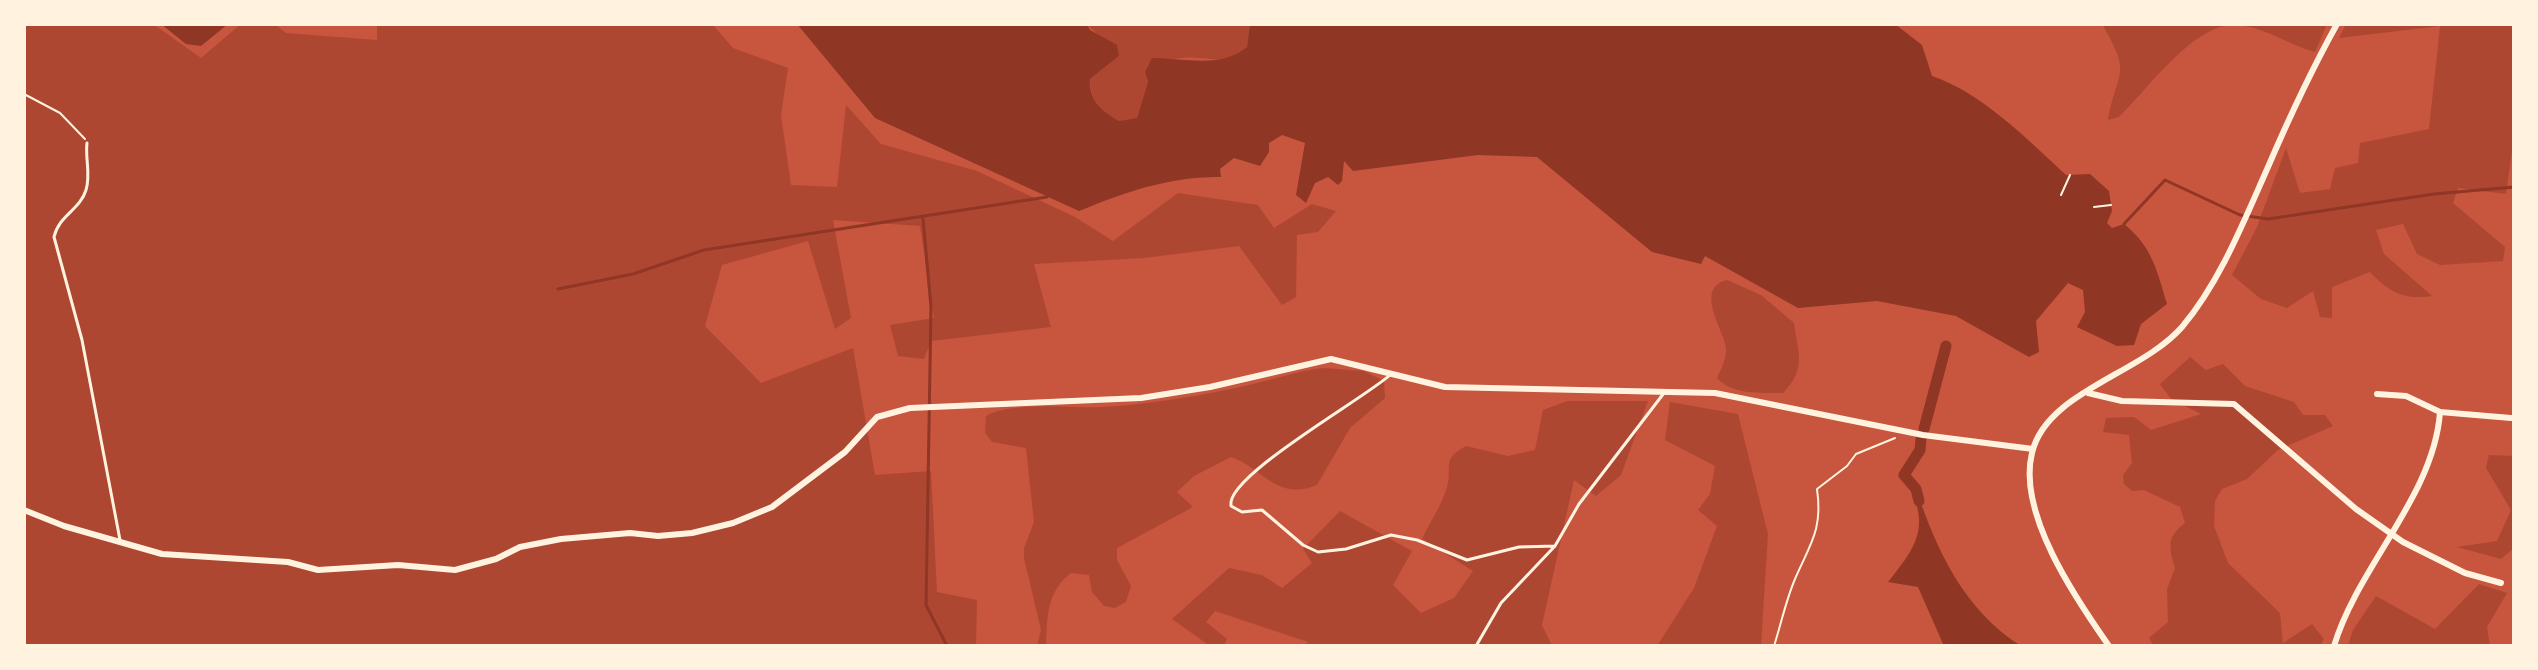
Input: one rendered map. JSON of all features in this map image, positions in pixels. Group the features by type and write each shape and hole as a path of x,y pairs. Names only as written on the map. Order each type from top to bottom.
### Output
{"street":[{"path":"2109,646 2071,588 2042,527 2029,479 2033,449 2046,421 2156,353 2191,314 2242,226 2303,86 2337,24"},
{"path":"24,510 120,544 162,554 288,562 318,570 398,565 455,570 496,559 520,547 561,539 630,533 658,536 692,533 742,519 772,507 828,466 877,417 910,408 1141,398 1197,390 1331,359 1445,387 1667,390 1768,402 1907,431 2033,449"},
{"path":"2088,393 2122,401 2234,404 2356,509 2390,532 2429,558 2501,583"},
{"path":"2377,394 2406,396 2440,412 2511,418"},
{"path":"2334,646 2346,612 2422,479 2440,412"}],"lane":[{"path":"87,143 87,188 78,205 57,225 54,237 82,340 120,544"},
{"path":"1390,375 1260,466 1233,492 1231,506 1242,512 1262,510 1303,545 1318,552 1346,549 1391,535 1417,540 1467,560 1519,547 1555,546"},
{"path":"1476,646 1507,595 1555,546 1579,504 1667,390"}],"path":[{"path":"24,94 74,124 87,143"},
{"path":"2061,195 2070,175"},
{"path":"2094,207 2111,205"},
{"path":"1774,646 1795,579 1815,541 1821,513 1817,489 1847,466 1856,454 1907,431"}],"shaded area":[{"path":"24,24 153,24 201,58 241,24 275,24 286,33 377,40 377,24 712,24 733,48 788,68 781,115 791,185 837,187 846,105 881,144 977,171 1075,217 1113,241 1178,193 1258,205 1274,228 1312,204 1336,211 1318,232 1297,235 1296,297 1282,305 1239,246 1144,258 1034,264 1051,327 931,341 924,359 898,356 890,325 934,318 920,226 833,220 851,318 835,329 808,241 722,265 705,326 761,383 853,348 875,475 931,471 937,592 977,600 976,646 24,646"},
{"path":"161,24 228,24 201,46 186,44"},
{"path":"797,24 1087,24 1090,30 1117,45 1119,56 1090,79 1090,86 1098,104 1119,121 1137,118 1148,82 1145,72 1152,58 1202,61 1237,54 1247,47 1250,24 1895,24 1922,45 1932,76 1986,105 2066,175 2090,174 2109,191 2112,211 2107,223 2112,228 2124,224 2141,241 2152,260 2167,304 2141,324 2134,345 2117,346 2077,327 2085,312 2083,290 2068,283 2036,321 2039,352 2029,357 1956,316 1877,301 1798,308 1705,256 1701,264 1652,252 1537,157 1478,155 1353,171 1344,161 1342,181 1338,185 1328,177 1315,183 1306,203 1296,195 1305,143 1282,135 1269,143 1269,152 1260,166 1234,158 1220,169 1221,177 1184,179 1148,186 1079,211 875,118"},
{"path":"1087,24 1250,24 1247,47 1230,57 1177,59 1145,72 1148,82 1137,118 1119,121 1098,104 1090,79 1119,56"},
{"path":"2102,24 2327,24 2315,52 2253,28 2232,25 2217,28 2186,47 2119,117 2108,120 2120,64"},
{"path":"2346,24 2514,24 2514,137 2506,194 2458,188 2453,203 2505,247 2503,261 2440,265 2417,254 2403,224 2376,230 2384,254 2432,296 2405,296 2384,285 2370,272 2332,287 2332,318 2320,317 2313,291 2287,308 2261,299 2232,275 2257,227 2286,148 2300,193 2330,189 2335,168 2358,163 2360,143 2429,129 2440,26 2339,38"},
{"path":"1727,280 1761,295 1794,323 1799,352 1798,368 1783,393 1739,390 1717,378 1726,347 1711,300 1717,284"},
{"path":"2190,357 2206,370 2223,364 2245,386 2294,402 2303,415 2325,415 2333,426 2278,450 2247,479 2222,489 2215,501 2214,526 2228,563 2280,613 2283,643 2312,624 2324,639 2320,646 2154,646 2149,638 2168,622 2167,589 2175,568 2171,543 2175,533 2185,523 2180,507 2144,490 2132,491 2124,484 2123,475 2132,463 2129,435 2103,432 2106,418 2134,417 2151,430 2201,414 2171,399 2160,384"},
{"path":"1324,368 1364,371 1384,381 1385,398 1350,428 1317,485 1303,489 1280,486 1231,457 1194,476 1177,492 1193,507 1117,548 1117,560 1131,586 1126,602 1115,608 1104,606 1092,592 1089,575 1071,573 1053,596 1046,646 1037,646 1041,630 1024,558 1024,548 1034,522 1026,448 992,442 985,433 986,416 997,411 1026,407 1101,407 1161,401"},
{"path":"1567,401 1648,401 1621,475 1596,496 1574,480 1542,625 1552,646 1304,646 1308,642 1215,611 1206,622 1227,639 1224,646 1210,646 1172,619 1229,568 1262,575 1282,588 1312,563 1303,549 1340,511 1412,551 1393,585 1421,613 1454,598 1473,571 1422,539 1445,494 1450,460 1466,446 1508,456 1535,450 1543,410"},
{"path":"1670,402 1738,414 1768,534 1761,646 1657,646 1694,588 1717,526 1698,510 1710,494 1715,466 1665,440"},
{"path":"2489,455 2514,456 2514,548 2501,559 2457,547 2497,541 2511,510 2486,468"},
{"path":"1916,489 1943,556 1968,597 2001,631 2021,646 1944,646 1918,587 1888,582 1915,542 1919,520 1913,495"},
{"path":"2479,584 2507,593 2487,627 2490,646 2348,646 2353,630 2376,596 2435,629"}],"waterway":[{"path":"2124,224 2165,180 2240,215 2268,219 2434,194 2514,187"},
{"path":"558,289 633,274 704,250 1047,197"},
{"path":"923,219 931,307 926,605 947,646"},
{"path":"1924,429 1946,346"},
{"path":"1919,501 1916,489 1904,475 1920,450 1921,439"}]}
